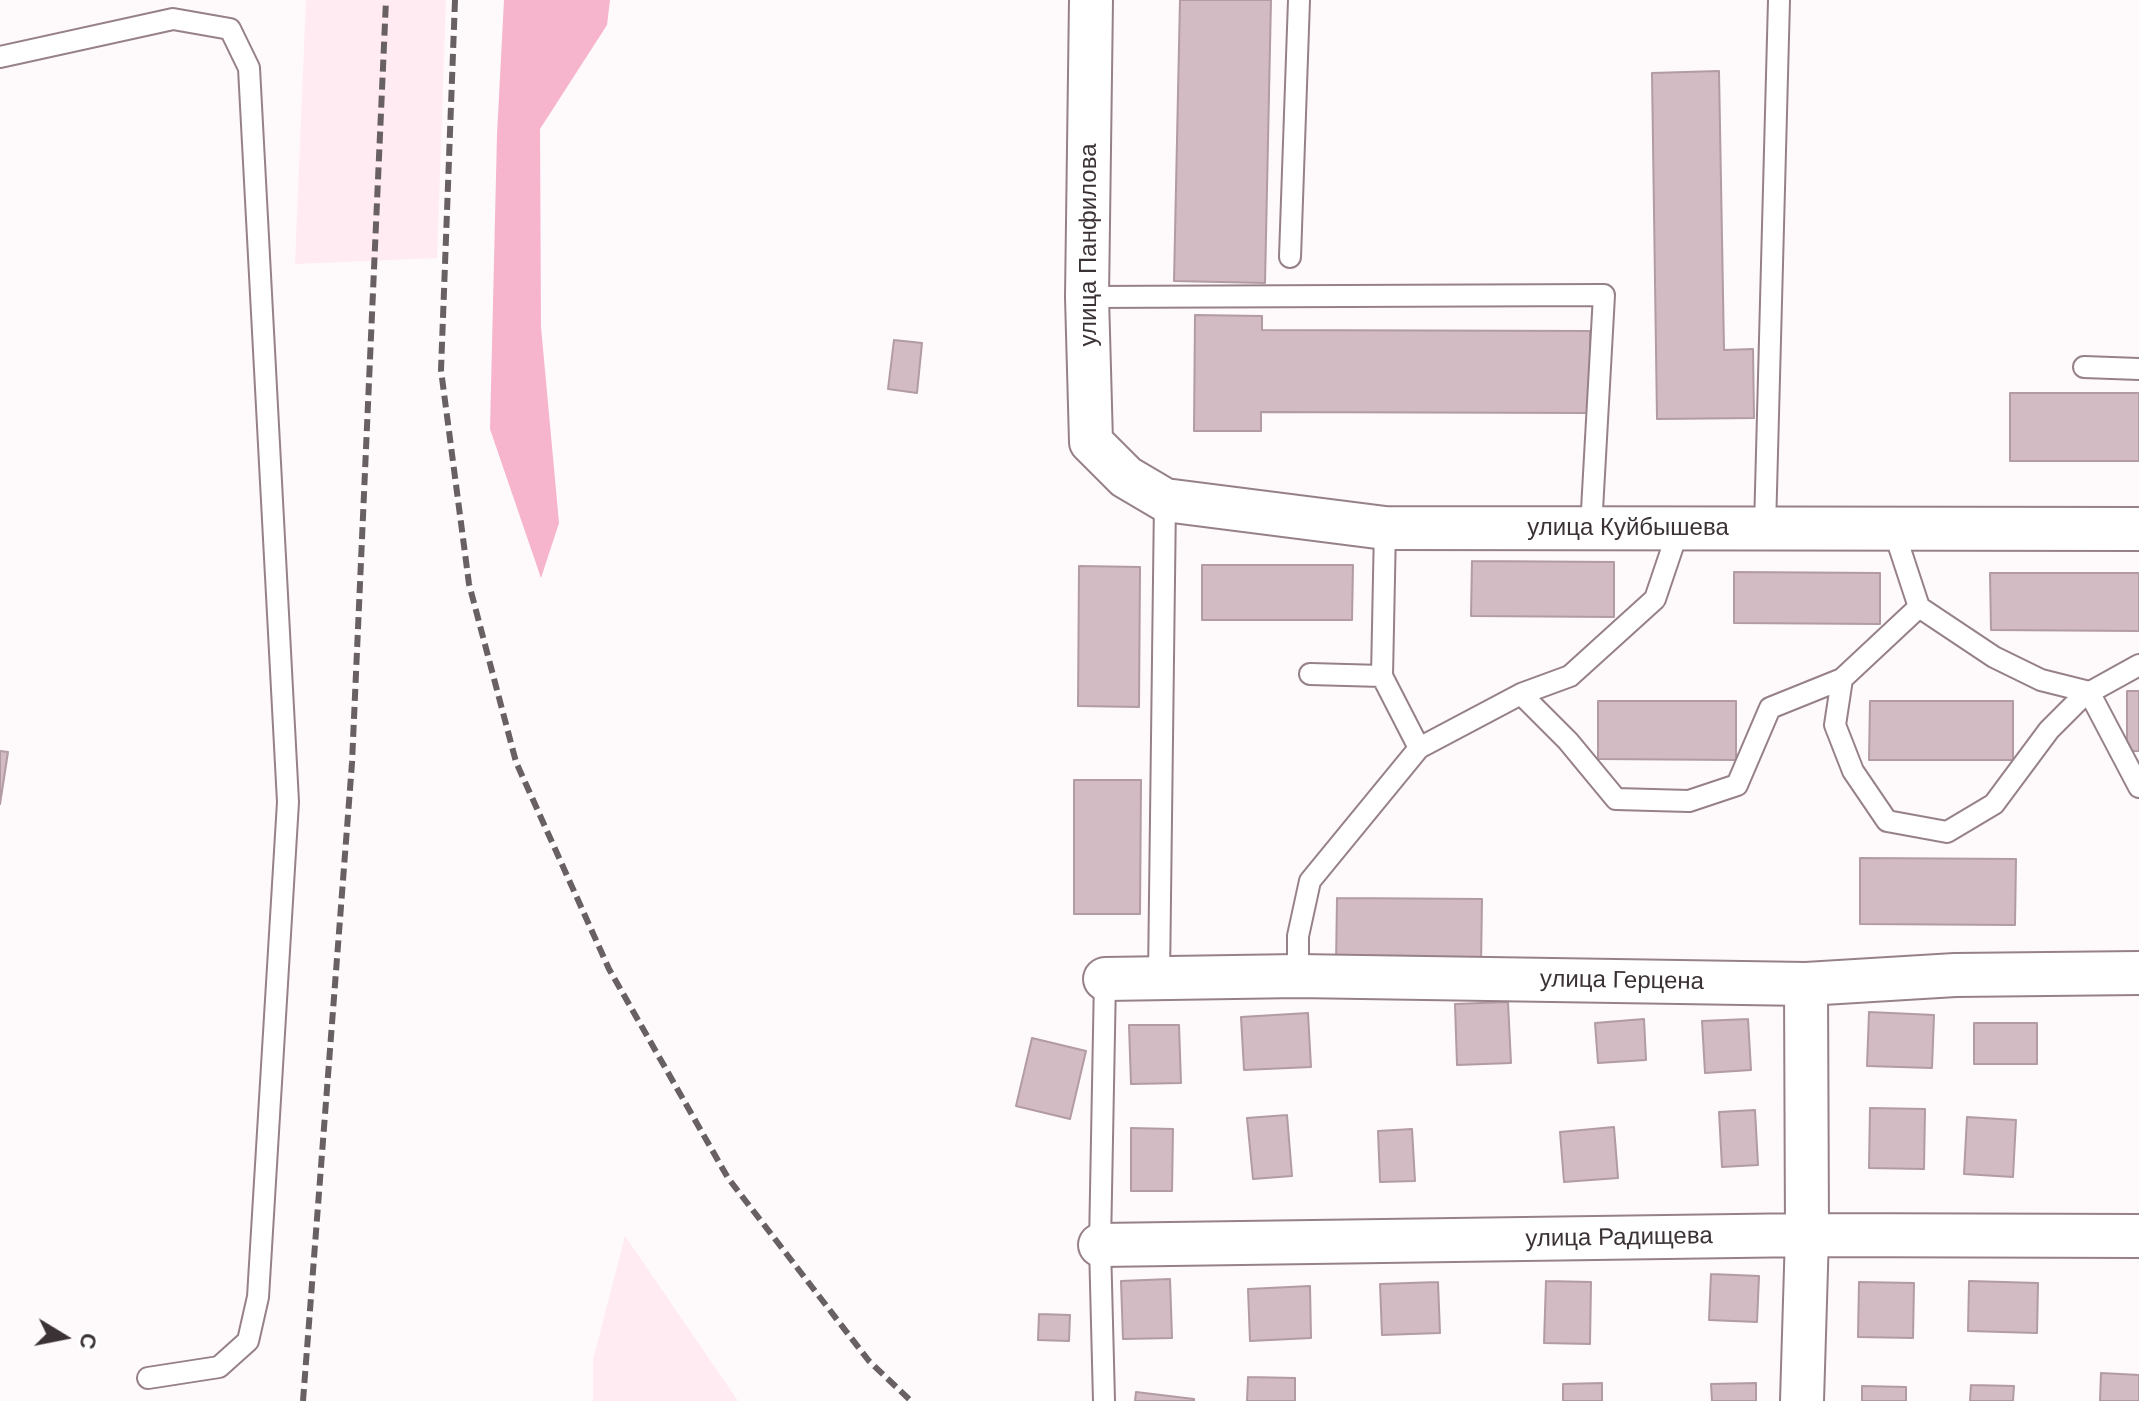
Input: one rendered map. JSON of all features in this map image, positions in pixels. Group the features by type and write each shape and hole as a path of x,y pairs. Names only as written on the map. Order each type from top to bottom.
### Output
{"street":[{"name":"улица Панфилова","path":"1091,0 1087,297 1091,442 1126,477"},
{"name":"улица Куйбышева","path":"1126,477 1165,500 1385,528 2139,529"},
{"name":"улица Герцена","path":"1105,979 1298,976 1806,984 1955,975 2139,973"},
{"path":"1802,1401 1807,1235 1806,984"},
{"name":"улица Радищева","path":"1100,1245 1807,1235 2139,1236"}],"lane":[{"path":"1290,257 1299,0"},
{"path":"1765,528 1779,0"},
{"path":"0,57 173,19 230,29 249,68 288,802 258,1297 248,1341 219,1367 148,1378"},
{"path":"1087,297 1604,295 1591,528"},
{"path":"2084,367 2139,369"},
{"path":"1159,977 1165,500"},
{"path":"1385,528 1382,676 1419,748"},
{"path":"1298,976 1298,936 1310,881 1419,748 1521,694 1570,676 1655,599 1679,528"},
{"path":"1893,528 1919,607 1994,657 2041,680 2089,692 2139,787"},
{"path":"1521,694 1568,741 1616,799 1689,801 1737,785 1770,708 1842,679 1919,607"},
{"path":"1842,679 1835,725 1853,771 1887,821 1947,832 1994,804 2049,730 2089,692 2139,665"},
{"path":"1310,674 1382,676"},
{"path":"1104,1401 1100,1245 1105,979"}],"shaded area":[{"path":"306,0 446,0 437,258 295,264"},
{"path":"504,0 610,0 607,25 540,129 541,327 559,523 541,578 490,429 497,135"},
{"path":"625,1236 738,1401 593,1401 593,1360"}],"building":[{"path":"1180,0 1271,0 1265,283 1174,281"},
{"path":"1719,71 1724,350 1753,349 1754,418 1657,419 1652,73"},
{"path":"1195,315 1262,316 1262,330 1590,331 1590,413 1261,412 1261,431 1194,431"},
{"path":"894,340 922,343 917,393 888,389"},
{"path":"2010,393 2139,393 2139,461 2010,461"},
{"path":"1472,561 1614,562 1614,617 1471,616"},
{"path":"1202,565 1353,565 1352,620 1202,620"},
{"path":"1079,566 1140,567 1139,707 1078,706"},
{"path":"1734,572 1880,573 1880,624 1734,623"},
{"path":"1990,573 2139,573 2139,631 1991,630"},
{"path":"2127,691 2139,691 2139,751 2127,751"},
{"path":"1598,701 1736,701 1736,760 1598,759"},
{"path":"1870,701 2013,701 2013,760 1869,760"},
{"path":"0,751 8,752 0,804"},
{"path":"1074,780 1141,780 1140,914 1074,914"},
{"path":"1860,858 2016,859 2015,925 1860,924"},
{"path":"1337,898 1482,899 1481,966 1336,966"},
{"path":"1508,1002 1511,1063 1457,1065 1455,1004"},
{"path":"1869,1012 1934,1015 1932,1068 1867,1066"},
{"path":"1308,1013 1311,1067 1244,1070 1241,1017"},
{"path":"1644,1019 1646,1060 1598,1063 1595,1023"},
{"path":"1748,1019 1751,1070 1705,1073 1702,1021"},
{"path":"1974,1023 2037,1023 2037,1064 1974,1064"},
{"path":"1129,1025 1179,1025 1181,1083 1131,1084"},
{"path":"1032,1038 1086,1051 1070,1119 1016,1106"},
{"path":"1870,1108 1925,1109 1924,1169 1869,1168"},
{"path":"1755,1110 1758,1165 1722,1167 1719,1112"},
{"path":"1287,1115 1292,1176 1253,1179 1247,1118"},
{"path":"1967,1117 2016,1120 2013,1177 1964,1174"},
{"path":"1614,1127 1618,1178 1564,1182 1560,1132"},
{"path":"1131,1128 1173,1129 1172,1191 1131,1191"},
{"path":"1412,1129 1415,1181 1380,1182 1378,1131"},
{"path":"1711,1274 1759,1276 1757,1322 1709,1320"},
{"path":"1170,1279 1172,1338 1123,1339 1121,1281"},
{"path":"1546,1281 1591,1282 1590,1344 1544,1343"},
{"path":"1969,1281 2038,1283 2037,1333 1968,1331"},
{"path":"1438,1282 1440,1333 1382,1335 1380,1284"},
{"path":"1859,1282 1914,1283 1913,1338 1858,1337"},
{"path":"1310,1286 1311,1338 1250,1341 1248,1289"},
{"path":"1039,1314 1070,1315 1069,1341 1038,1340"},
{"path":"2101,1373 2139,1375 2139,1401 2100,1401"},
{"path":"1248,1377 1295,1378 1295,1401 1247,1401"},
{"path":"1602,1383 1602,1401 1563,1401 1563,1384"},
{"path":"1756,1383 1756,1401 1712,1401 1711,1384"},
{"path":"1971,1385 2014,1386 2013,1401 1970,1401"},
{"path":"1862,1386 1906,1387 1906,1401 1862,1401"},
{"path":"1136,1392 1194,1399 1194,1401 1135,1401"}],"railway":[{"path":"303,1401 352,763 386,0"},
{"path":"455,0 441,370 469,584 516,762 609,969 728,1178 869,1361 911,1401"}]}
